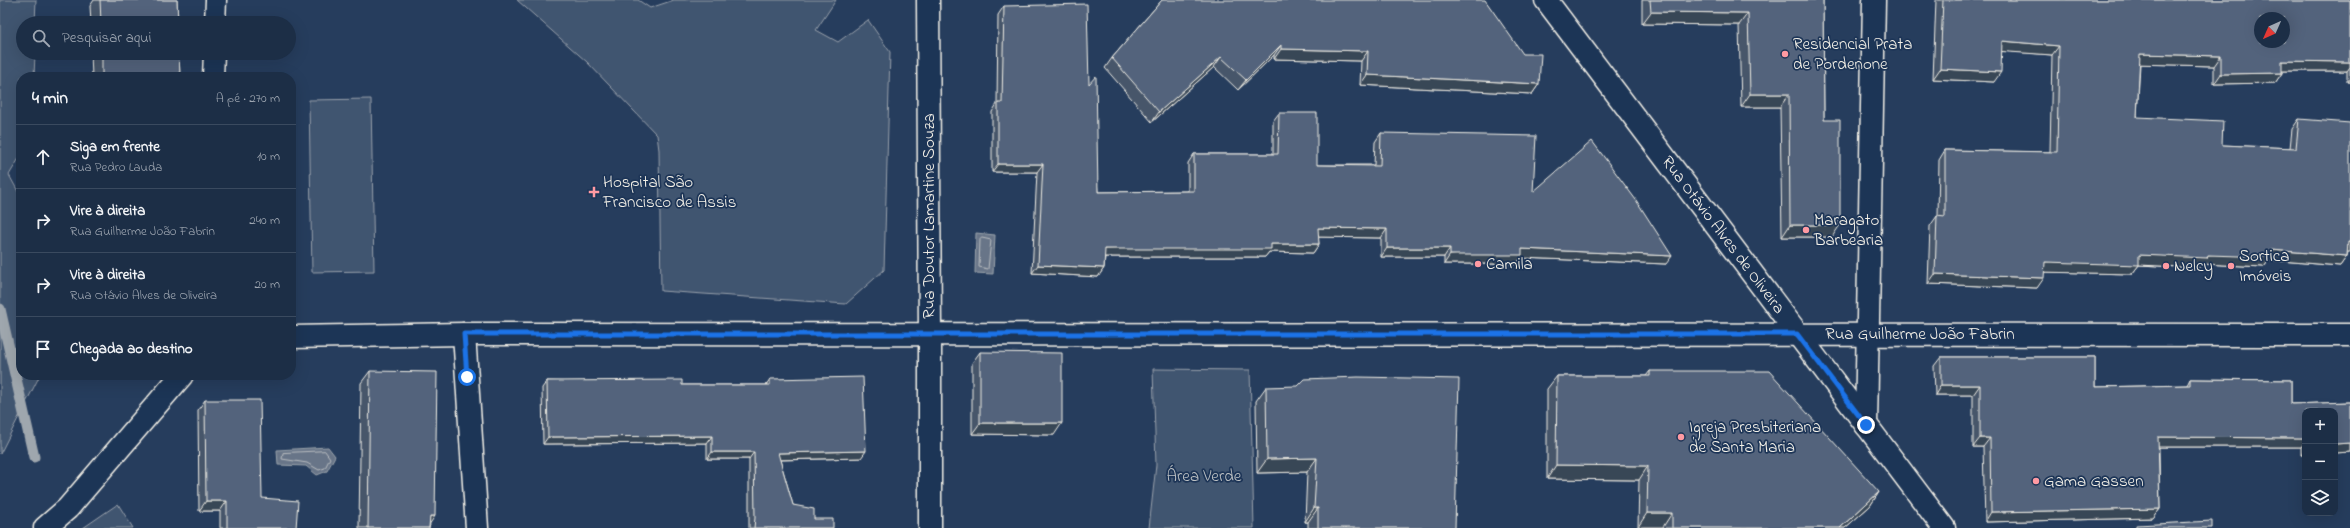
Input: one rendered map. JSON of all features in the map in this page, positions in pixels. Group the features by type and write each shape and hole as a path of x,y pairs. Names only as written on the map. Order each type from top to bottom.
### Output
{"street":[{"name":"Rua Doutor Lamartine Souza","path":"928,0 930,528"},
{"name":"Rua Otávio Alves de Oliveira","path":"1546,0 1944,528"},
{"path":"1866,425 1874,0"},
{"name":"Rua Guilherme João Fabrin","path":"296,337 464,334 2350,335"},
{"path":"464,334 477,528"},
{"path":"45,528 68,508 178,380"}],"lane":[{"path":"215,16 216,0"},
{"path":"213,72 214,60"}],"green space":[{"path":"0,0 36,0 35,16 16,16 16,60 35,60 34,72 16,72 16,163 9,175 16,188 16,380 37,380 0,454"},
{"path":"517,0 638,0 650,8 674,0 836,0 816,30 838,42 868,20 890,52 884,270 846,304 661,291 659,150 657,135 587,62"},
{"path":"371,99 374,271 312,272 309,100"},
{"name":"Área Verde","path":"1153,369 1250,370 1254,528 1149,528 1156,465"},
{"path":"118,504 133,528 83,528"}],"water":[{"path":"976,233 995,235 993,274 975,273"},
{"path":"328,447 335,456 327,471 317,475 306,466 278,465 277,450"}],"building":[{"path":"100,0 177,0 178,16 101,16"},
{"path":"1162,0 1485,0 1523,54 1541,54 1539,84 1367,75 1368,51 1281,49 1281,45 1246,80 1221,57 1159,112 1112,58"},
{"path":"1650,0 1823,0 1824,120 1840,120 1840,225 1790,225 1789,94 1750,94 1748,13 1651,12"},
{"path":"1943,0 2350,0 2350,62 2282,61 2282,73 2221,74 2221,56 2140,54 2137,117 2223,121 2222,145 2296,148 2299,119 2350,123 2350,242 2348,242 2347,256 2271,250 2271,257 2208,255 2207,258 2139,255 2139,265 2045,262 2044,278 1935,274 1937,216 1945,217 1945,150 2057,152 2059,46 2002,41 2001,72 1940,69"},
{"path":"1087,4 1089,84 1096,76 1098,192 1194,191 1194,154 1278,154 1279,113 1317,113 1317,165 1380,166 1381,133 1536,136 1533,192 1592,141 1636,200 1672,256 1522,249 1522,255 1450,255 1450,248 1387,248 1387,229 1318,228 1319,244 1271,244 1271,249 1105,249 1104,268 1038,265 1043,164 998,164 998,103 1002,103 1004,6"},
{"path":"102,60 179,60 180,72 102,72"},
{"path":"980,352 1062,353 1062,423 980,423"},
{"path":"1941,357 2095,357 2095,387 2190,385 2190,379 2291,380 2291,404 2350,402 2350,443 2338,444 2338,408 2302,408 2302,438 2158,437 2160,509 1991,512 1990,438 1980,438 1980,385 1941,385"},
{"path":"370,371 437,372 435,516 430,516 429,528 368,528"},
{"path":"1650,371 1769,371 1879,492 1840,528 1672,528 1672,513 1647,513 1648,466 1556,465 1557,376 1650,376"},
{"path":"863,377 866,451 778,453 793,505 814,509 814,519 833,519 833,528 754,528 754,452 712,452 712,436 548,437 547,381 682,380 682,385 770,385 770,379"},
{"path":"1358,377 1459,379 1455,528 1318,528 1318,508 1314,508 1317,458 1267,459 1266,387 1297,386 1304,379"},
{"path":"205,400 260,400 262,498 298,501 296,528 227,528 227,501 206,501"},
{"path":"2212,521 2212,528 2137,528 2137,525"}],"waterway":[{"path":"0,309 16,379"},
{"path":"16,380 34,457"}],"place":[{"name":"Residencial Prata de Pordenone","path":"1785,54"},
{"name":"Hospital São Francisco de Assis","path":"594,192"},
{"name":"Maragato Barbearia","path":"1806,230"},
{"name":"Camila","path":"1478,264"},
{"name":"Nelcy","path":"2166,266"},
{"name":"Sortica Imóveis","path":"2231,266"},
{"name":"Igreja Presbiteriana de Santa Maria","path":"1681,437"},
{"name":"Gama Gassen","path":"2036,481"}],"route":[{"path":"467,377 464,334 1797,334 1866,425"}]}
